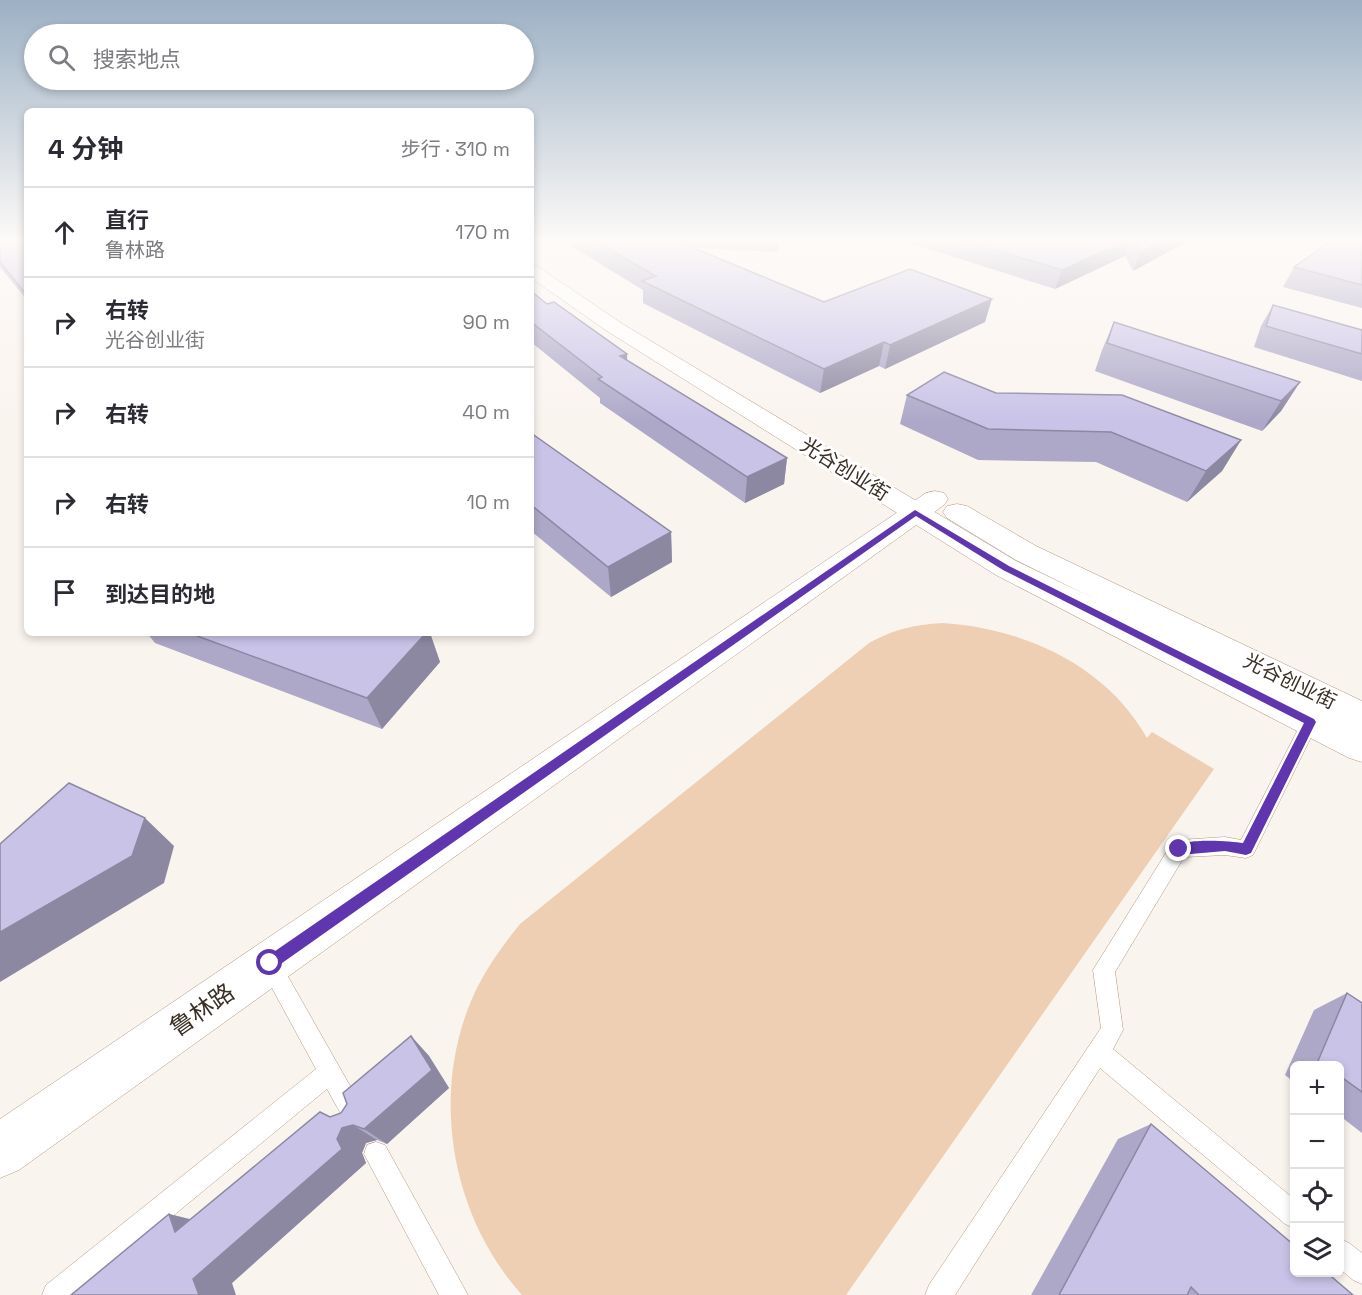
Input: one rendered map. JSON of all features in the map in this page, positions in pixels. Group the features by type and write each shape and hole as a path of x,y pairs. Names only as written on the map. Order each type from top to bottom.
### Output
{"main road":[{"name":"光谷创业街","path":"577,301 614,327 925,506"},
{"name":"光谷创业街","path":"604,301 925,506 1006,568 1316,710 1362,747"},
{"name":"鲁林路","path":"0,1151 925,506"},
{"name":"光谷创业街","path":"1316,710 1362,717"}],"lane":[{"path":"939,1295 1112,1030 1104,970 1179,849 1225,846 1246,849 1316,710"},
{"path":"270,963 356,1119"},
{"path":"1097,1052 1290,1212"},
{"path":"56,1295 330,1072"},
{"path":"376,1154 454,1295"},
{"path":"1344,1255 1362,1271"}],"shaded area":[{"path":"942,623 973,626 1003,633 1032,642 1060,655 1086,671 1109,690 1130,712 1147,738 1152,732 1214,769 846,1295 522,1295 497,1263 478,1228 463,1190 454,1151 451,1110 453,1070 461,1030 475,992 490,965 520,924 869,643 904,629"}],"building":[{"path":"534,301 544,301 547,304 554,302 627,354 620,356 787,458 747,477 598,379 602,377 534,324"},
{"path":"684,301 987,301 890,345 884,342 824,369"},
{"path":"1273,305 1362,330 1362,354 1266,326"},
{"path":"1114,322 1300,382 1281,401 1107,343"},
{"path":"944,372 996,393 1122,395 1241,440 1206,471 1111,432 988,429 907,395"},
{"path":"534,435 671,532 608,567 534,507"},
{"path":"197,636 423,636 367,698"},
{"path":"69,783 145,818 132,856 0,932 0,844"},
{"path":"1347,993 1362,1003 1362,1092 1344,1079 1344,1061 1318,1061"},
{"path":"411,1036 432,1070 364,1129 353,1125 342,1128 337,1139 342,1149 193,1279 199,1295 71,1295 169,1214 175,1232 320,1112 330,1117 341,1113 347,1104 343,1093"},
{"path":"1151,1124 1290,1242 1290,1277 1332,1277 1353,1295 1199,1295 1191,1287 1187,1295 1059,1295"}],"route":[{"path":"270,963 915,513 1006,568 1310,722 1246,849 1225,846 1179,849"}]}
